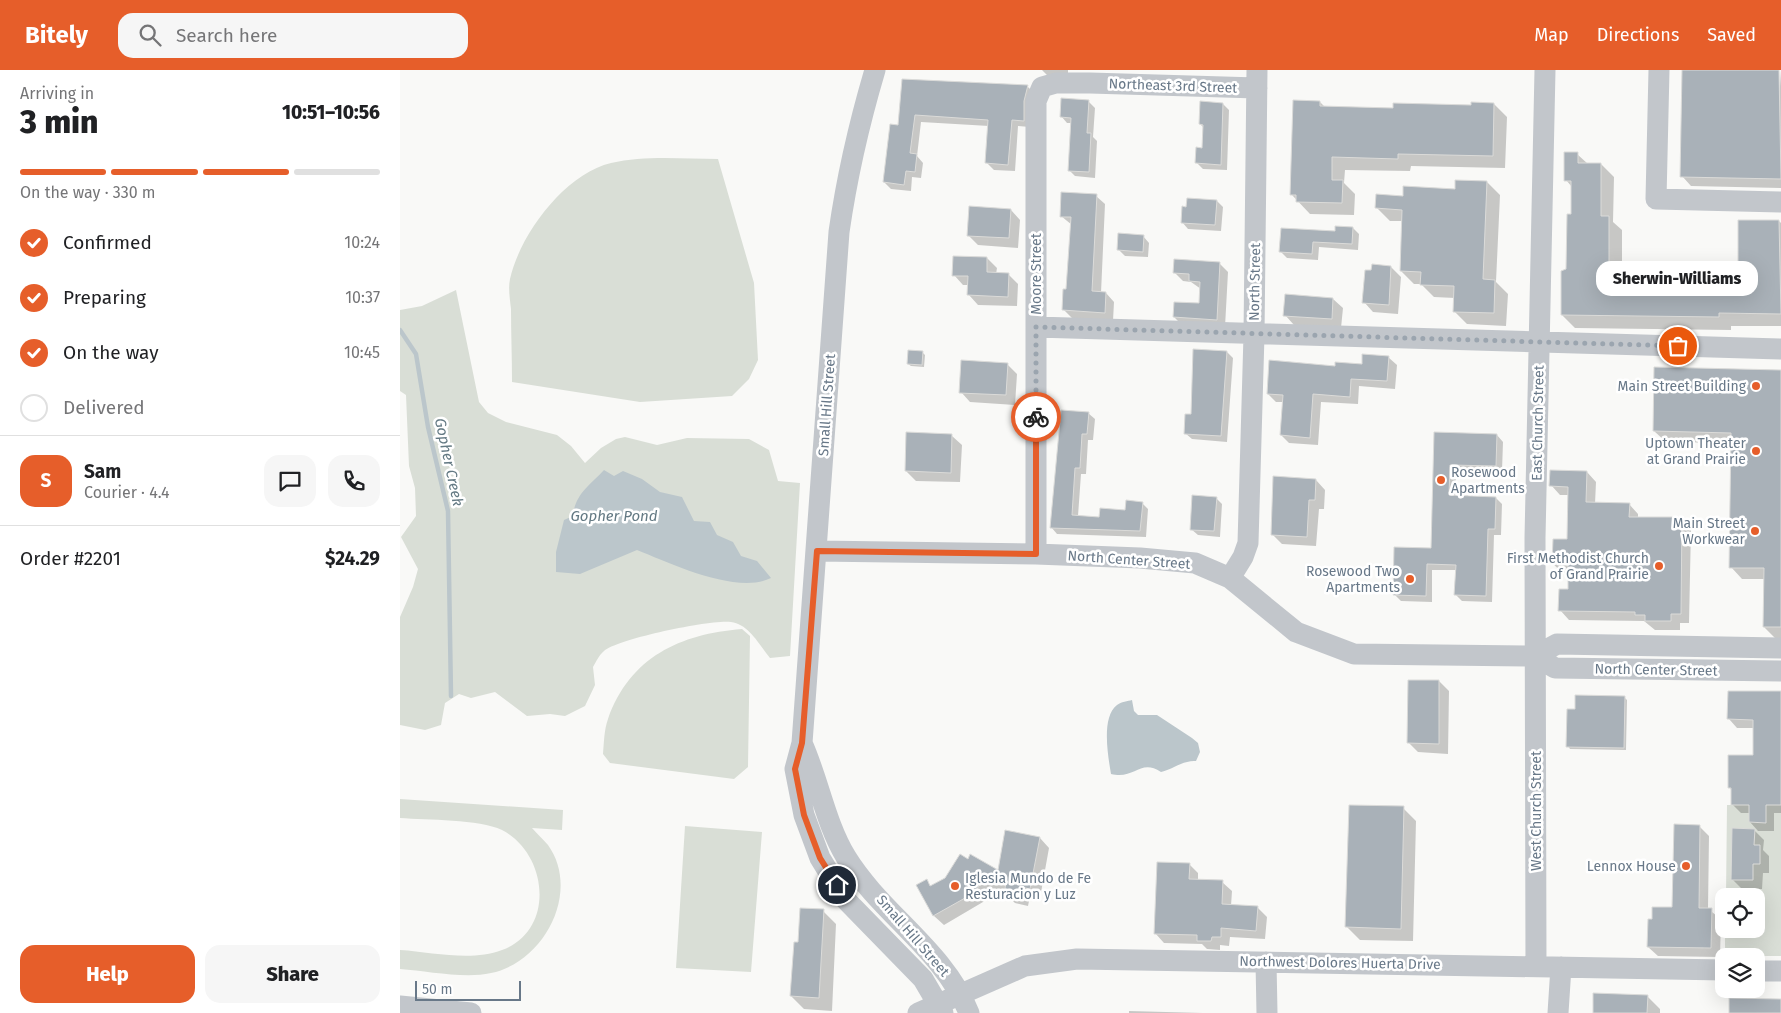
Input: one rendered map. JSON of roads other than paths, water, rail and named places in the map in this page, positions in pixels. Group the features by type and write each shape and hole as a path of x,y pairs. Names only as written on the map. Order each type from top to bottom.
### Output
{"street":[{"name":"Small Hill Street","path":"875,70 856,135 839,232 802,743 795,769 804,815 820,858 845,899 886,938 923,979 941,1008"},
{"name":"East Church Street","path":"1535,656 1535,538 1545,70"},
{"path":"1659,70 1656,199 1781,202"},
{"name":"Northeast 3rd Street","path":"1090,77 1257,79"},
{"name":"Moore Street","path":"1036,554 1036,101 1042,87 1090,77"},
{"name":"North Street","path":"1230,578 1243,557 1248,543 1254,335 1257,79"},
{"path":"1036,327 1254,335 1781,349"},
{"name":"North Center Street","path":"817,551 1036,554 1140,558 1195,563 1230,578 1296,632 1354,654 1535,656 1557,644 1781,648"},
{"name":"North Center Street","path":"1535,656 1554,668 1781,671"},
{"name":"West Church Street","path":"1535,656 1536,966"},
{"name":"Small Hill Street","path":"802,743 814,770 822,807 847,858 884,903 943,968 965,1004"},
{"name":"Northwest Dolores Huerta Drive","path":"918,1013 965,1004 1025,966 1077,959 1715,970"},
{"path":"1266,962 1267,1013"},
{"path":"1558,1013 1561,967"},
{"path":"1765,971 1781,971"},
{"path":"400,1006 470,1013"}],"water":[{"name":"Gopher Pond","path":"604,470 614,476 623,471 642,479 660,492 682,497 694,521 710,522 717,535 733,542 741,556 757,561 771,578 757,582 741,583 723,580 704,576 637,550 580,574 556,572 556,552 564,520 573,516 574,508 580,496"},
{"path":"1132,700 1134,711 1138,715 1157,715 1198,743 1200,752 1196,761 1187,762 1161,772 1148,767 1126,774 1111,774 1107,737 1109,718 1117,705"}],"waterway":[{"name":"Gopher Creek","path":"400,330 416,354 428,427 448,511 451,696"}],"place":[{"name":"Sherwin-Williams","path":"1678,346"},
{"name":"Main Street Building","path":"1756,386"},
{"name":"Uptown Theater at Grand Prairie","path":"1756,451"},
{"name":"Rosewood Apartments","path":"1441,480"},
{"name":"Main Street Workwear","path":"1755,531"},
{"name":"First Methodist Church of Grand Prairie","path":"1659,566"},
{"name":"Rosewood Two Apartments","path":"1410,579"},
{"name":"Lennox House","path":"1686,866"},
{"name":"Iglesia Mundo de Fe Resturacion y Luz","path":"955,886"}]}
